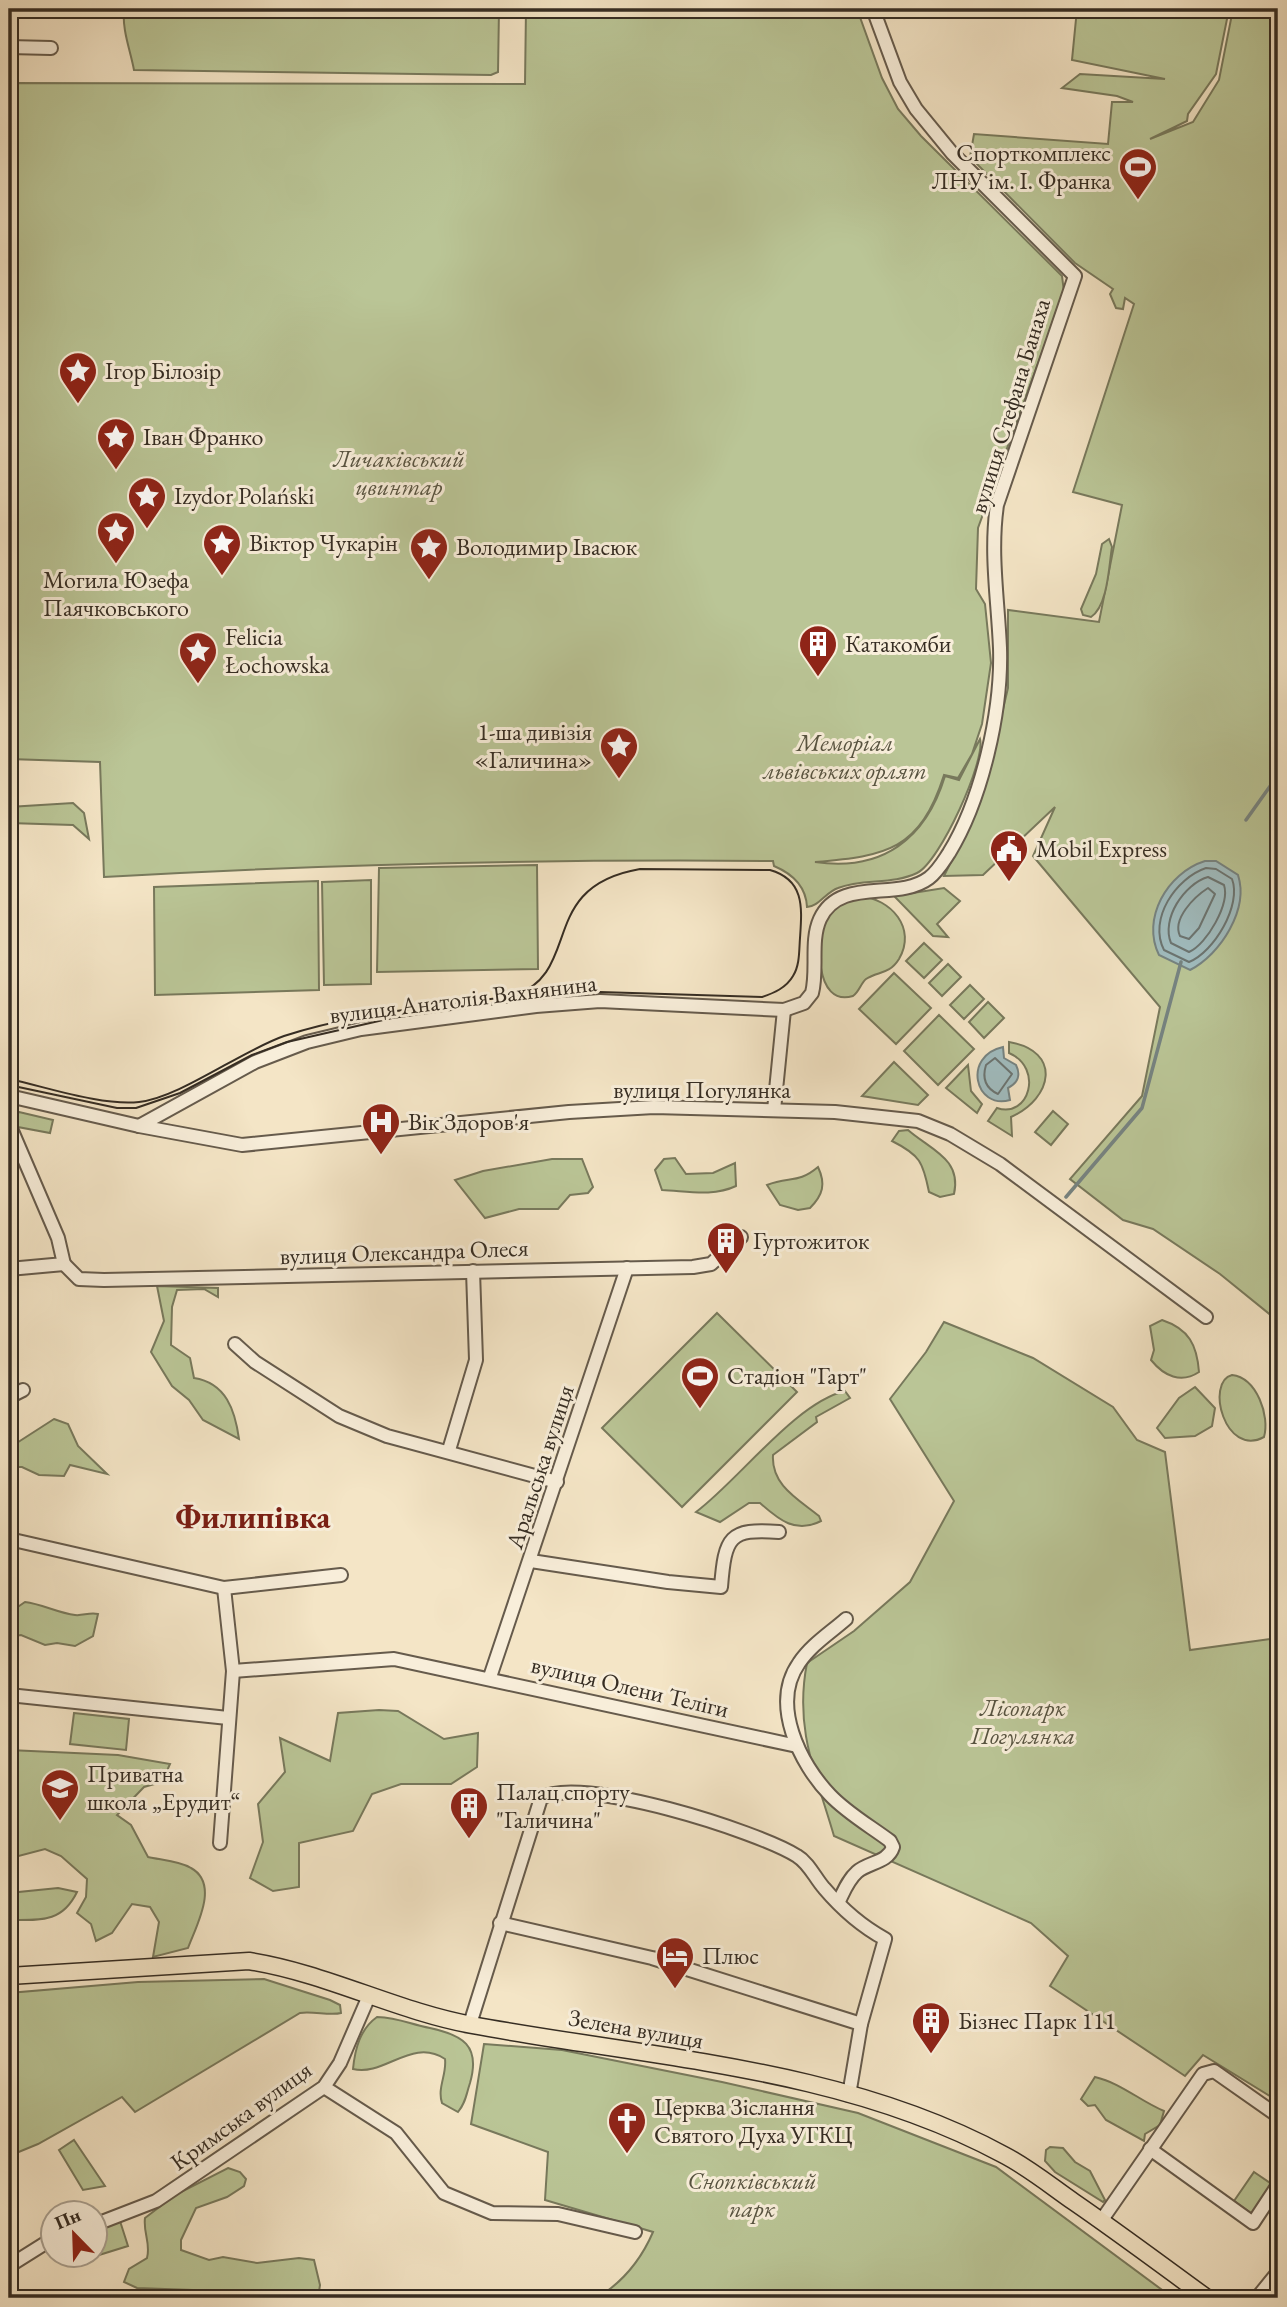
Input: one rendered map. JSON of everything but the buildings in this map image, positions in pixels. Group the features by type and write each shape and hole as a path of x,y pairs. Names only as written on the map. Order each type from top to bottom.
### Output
{"main road":[{"name":"Зелена вулиця","path":"9,1976 249,1961 298,1971 369,1996 470,2024 635,2050 849,2095 931,2122 1004,2155 1207,2298"}],"street":[{"name":"вулиця Стефана Банаха","path":"809,999 814,987 818,925 826,909 851,894 903,888 930,877 951,850 974,798 994,721 1000,651 993,536 997,505 1075,276 952,153 916,109 900,82 873,9"},
{"path":"9,47 51,48"},
{"name":"вулиця Анатолія Вахнянина","path":"139,1126 255,1062 307,1042 361,1029 536,1006 600,1001 784,1010 809,999"},
{"path":"774,1110 784,1010"},
{"name":"вулиця Погулянка","path":"9,1096 139,1126 242,1145 569,1112 654,1107 774,1110 887,1116 918,1121 950,1134 1000,1164 1206,1317"},
{"path":"9,1124 58,1238 64,1264 9,1269"},
{"name":"вулиця Олександра Олеся","path":"64,1264 79,1279 104,1280 626,1268 711,1264 741,1237"},
{"name":"Аральська вулиця","path":"490,1677 531,1561 626,1268"},
{"path":"449,1450 476,1360 473,1271"},
{"path":"235,1344 255,1362 339,1416 387,1436 449,1450 557,1482"},
{"path":"9,1397 23,1390"},
{"path":"531,1561 668,1582 721,1587 728,1547 735,1536 746,1529 779,1532"},
{"path":"9,1539 224,1588 341,1576"},
{"path":"220,1843 233,1671 224,1588"},
{"path":"839,1901 849,1880 858,1870 887,1856 893,1847 890,1841 830,1795 797,1746 789,1719 792,1678 798,1664 816,1643 846,1619"},
{"name":"вулиця Олени Теліги","path":"233,1671 394,1659 490,1677 797,1746"},
{"path":"9,1695 228,1718"},
{"path":"470,2024 539,1802 548,1795 584,1793 633,1799 762,1840 798,1857 826,1891 862,1926 885,1939 861,2024 849,2095"},
{"path":"500,1923 652,1958 861,2024"},
{"name":"Кримська вулиця","path":"108,2220 156,2201 324,2087 340,2063 369,1996"},
{"path":"1101,2221 1190,2089 1209,2070 1278,2116"},
{"path":"324,2087 396,2133 444,2193 492,2213 558,2214 635,2232"},
{"path":"1150,2149 1253,2223 1278,2185"},
{"path":"9,2266 38,2248"},
{"path":"1257,2298 1278,2272"}],"green space":[{"path":"124,9 499,9 498,72 491,75 134,70 125,32"},
{"name":"Личаківський цвинтар","path":"526,9 857,9 882,78 898,109 921,136 1062,276 1064,292 978,528 976,589 985,604 991,663 982,724 972,754 958,778 944,775 935,800 912,834 881,852 815,862 861,862 881,856 898,846 913,834 926,817 937,798 945,776 959,780 980,739 980,750 969,788 949,831 927,865 917,873 898,879 848,885 834,890 815,905 807,907 801,887 787,873 774,866 773,861 438,863 104,877 100,762 9,759 9,83 525,84"},
{"path":"1077,9 1229,9 1216,74 1188,114 1187,121 1150,139 1193,122 1219,80 1233,9 1278,9 1278,1321 1220,1274 1153,1229 1123,1220 1070,1179 1142,1096 1160,1007 1033,856 1055,807 983,875 944,876 979,805 992,756 1008,688 1008,610 1099,622 1122,505 1073,492 1134,304 1125,298 1123,309 1116,308 1110,294 1113,289 1075,263 970,157 974,134 1108,144 1112,102 1133,102 1117,96 1062,88 1080,74 1165,79 1072,60"},
{"path":"1109,539 1112,547 1109,574 1101,604 1091,617 1083,615 1081,609 1096,574 1102,544"},
{"path":"73,803 84,813 89,839 73,825 9,823 9,807"},
{"path":"537,865 538,969 377,972 379,868"},
{"path":"371,880 371,984 324,985 322,882"},
{"path":"318,881 319,990 155,995 154,887"},
{"path":"944,888 960,901 937,924 948,937 933,936 894,896"},
{"path":"860,896 882,903 898,917 905,936 904,948 891,968 870,976 853,996 840,997 831,991 825,981 821,968 821,939 831,912 842,903"},
{"path":"924,943 942,960 924,978 906,961"},
{"path":"948,964 961,977 942,996 929,983"},
{"path":"894,973 931,1008 896,1044 859,1009"},
{"path":"970,985 984,999 964,1019 950,1005"},
{"path":"988,1002 1004,1018 984,1038 969,1022"},
{"path":"939,1015 974,1049 938,1085 904,1051"},
{"path":"1009,1042 1026,1047 1038,1055 1046,1076 1036,1099 1011,1117 1012,1136 988,1121 997,1108 1017,1106 1028,1090 1026,1069 1020,1060 1009,1053"},
{"path":"894,1062 928,1095 918,1105 862,1096"},
{"path":"968,1065 971,1091 982,1104 977,1113 946,1088"},
{"path":"1053,1111 1068,1124 1051,1145 1035,1132"},
{"path":"19,1112 53,1120 50,1133 18,1127 14,1118"},
{"path":"908,1130 943,1156 949,1164 955,1182 954,1194 940,1197 929,1192 919,1160 892,1141 899,1131"},
{"path":"675,1158 686,1174 713,1173 735,1163 736,1186 709,1192 662,1190 655,1170 664,1159"},
{"path":"552,1159 582,1159 593,1187 588,1193 570,1195 558,1209 519,1209 485,1218 455,1180 483,1171"},
{"path":"818,1167 822,1189 810,1208 798,1210 780,1205 767,1185 799,1178"},
{"path":"157,1286 218,1288 218,1297 204,1289 177,1290 172,1307 171,1345 190,1358 194,1378 214,1386 227,1400 235,1418 239,1439 203,1420 189,1400 172,1386 151,1352 164,1321"},
{"name":"Стадіон \"Гарт\"","path":"717,1313 797,1392 682,1507 602,1428"},
{"path":"1162,1320 1179,1328 1190,1339 1199,1372 1179,1378 1167,1374 1151,1360 1154,1350 1150,1326"},
{"name":"Лісопарк Погулянка","path":"944,1322 1033,1358 1113,1407 1137,1440 1165,1452 1190,1650 1278,1638 1278,2101 1203,2055 1185,2076 1050,1986 1068,1956 1031,1923 834,1836 814,1771 805,1730 803,1709 807,1663 854,1631 910,1582 954,1501 890,1399 926,1352"},
{"path":"1232,1375 1248,1383 1260,1399 1265,1419 1264,1437 1250,1441 1239,1437 1223,1416 1220,1391 1224,1381"},
{"path":"1195,1387 1215,1408 1212,1426 1195,1436 1165,1438 1157,1428 1179,1398"},
{"path":"845,1391 850,1398 816,1417 817,1422 773,1455 776,1475 781,1483 819,1516 821,1521 812,1525 796,1526 781,1520 760,1503 749,1503 720,1522 696,1512 787,1426 826,1398"},
{"path":"54,1419 68,1424 78,1446 107,1474 70,1465 64,1476 39,1475 22,1467 9,1467 9,1448"},
{"path":"25,1602 75,1615 98,1614 93,1636 75,1646 57,1643 45,1645 21,1635 9,1637 9,1613"},
{"path":"398,1711 444,1739 478,1733 477,1767 451,1784 401,1784 372,1794 353,1831 299,1843 299,1887 273,1891 250,1878 263,1842 258,1804 285,1772 280,1738 330,1761 338,1713"},
{"path":"74,1713 129,1719 126,1750 70,1744"},
{"path":"9,1750 118,1755 170,1764 162,1782 144,1787 117,1815 131,1825 148,1857 181,1864 200,1875 205,1895 188,1948 153,1957 159,1922 150,1907 132,1904 112,1933 96,1941 91,1924 77,1913 86,1897 87,1879 61,1856 45,1849 11,1858"},
{"path":"58,1888 77,1892 71,1902 57,1914 49,1918 9,1920 9,1893"},
{"path":"264,1979 330,2000 340,2005 341,2013 300,2013 135,2112 122,2097 38,2144 9,2156 9,2098 14,2097 9,1993 138,1982"},
{"path":"377,2017 451,2034 466,2044 471,2051 473,2070 466,2098 458,2112 442,2103 445,2059 433,2053 421,2052 376,2068 353,2069 359,2040 366,2027"},
{"name":"Снопківський парк","path":"484,2044 562,2050 858,2113 996,2167 1173,2298 597,2298 615,2285 630,2269 653,2232 545,2200 548,2152 471,2124"},
{"path":"1095,2077 1113,2083 1164,2111 1160,2125 1145,2134 1144,2141 1106,2120 1095,2105 1088,2106 1081,2099"},
{"path":"74,2140 105,2186 83,2190 59,2150"},
{"path":"1050,2147 1063,2148 1075,2162 1090,2171 1105,2200 1103,2202 1055,2172 1045,2161 1046,2150"},
{"path":"228,2168 240,2172 246,2179 244,2186 227,2197 196,2208 181,2240 181,2250 209,2260 223,2257 257,2263 299,2258 314,2260 320,2285 318,2298 211,2298 193,2290 137,2288 124,2282 129,2269 147,2258 145,2218 175,2195"},
{"path":"1254,2172 1273,2185 1252,2214 1234,2201"},
{"path":"120,2221 128,2246 108,2252 108,2225"}],"water":[{"path":"1205,861 1216,861 1238,875 1240,902 1222,942 1190,970 1159,955 1153,927 1161,899 1169,887 1191,867"},
{"path":"1003,1047 1004,1058 1016,1065 1018,1075 1008,1088 1010,1100 998,1101 988,1097 982,1090 978,1081 978,1070 982,1060 990,1052"}],"waterway":[{"path":"1246,820 1278,775"},
{"path":"1066,1197 1142,1108 1181,962"}],"tram line":[{"path":"9,1079 91,1099 139,1102 172,1092 267,1043 312,1028 398,1011 514,996 535,984 549,968 573,911 586,893 608,879 640,869 770,870 790,881 799,896 801,927 795,972 783,987 762,997 600,992 538,997 392,1018 287,1042 252,1055 180,1093 136,1108 117,1108 9,1085"}],"place":[{"name":"Спорткомплекс ЛНУ ім. І. Франка","path":"1138,201"},
{"name":"Ігор Білозір","path":"78,405"},
{"name":"Іван Франко","path":"116,471"},
{"name":"Izydor Polański","path":"147,530"},
{"name":"Могила Юзефа Паячковського","path":"116,565"},
{"name":"Віктор Чукарін","path":"222,577"},
{"name":"Володимир Івасюк","path":"429,581"},
{"name":"Катакомби","path":"818,678"},
{"name":"Felicia Łochowska","path":"198,685"},
{"name":"1-ша дивізія «Галичина»","path":"619,780"},
{"name":"Mobil Express","path":"1009,883"},
{"name":"Вік Здоров'я","path":"381,1156"},
{"name":"Гуртожиток","path":"726,1275"},
{"name":"Стадіон \"Гарт\"","path":"700,1410"},
{"name":"Приватна школа „Ерудит“","path":"60,1822"},
{"name":"Палац спорту \"Галичина\"","path":"469,1840"},
{"name":"Плюс","path":"675,1990"},
{"name":"Бізнес Парк 111","path":"931,2055"},
{"name":"Церква Зіслання Святого Духа УГКЦ","path":"627,2155"}],"district":[{"name":"Филипівка","path":"253,1517"}],"park label":[{"name":"Меморіал львівських орлят","path":"845,757"}]}
